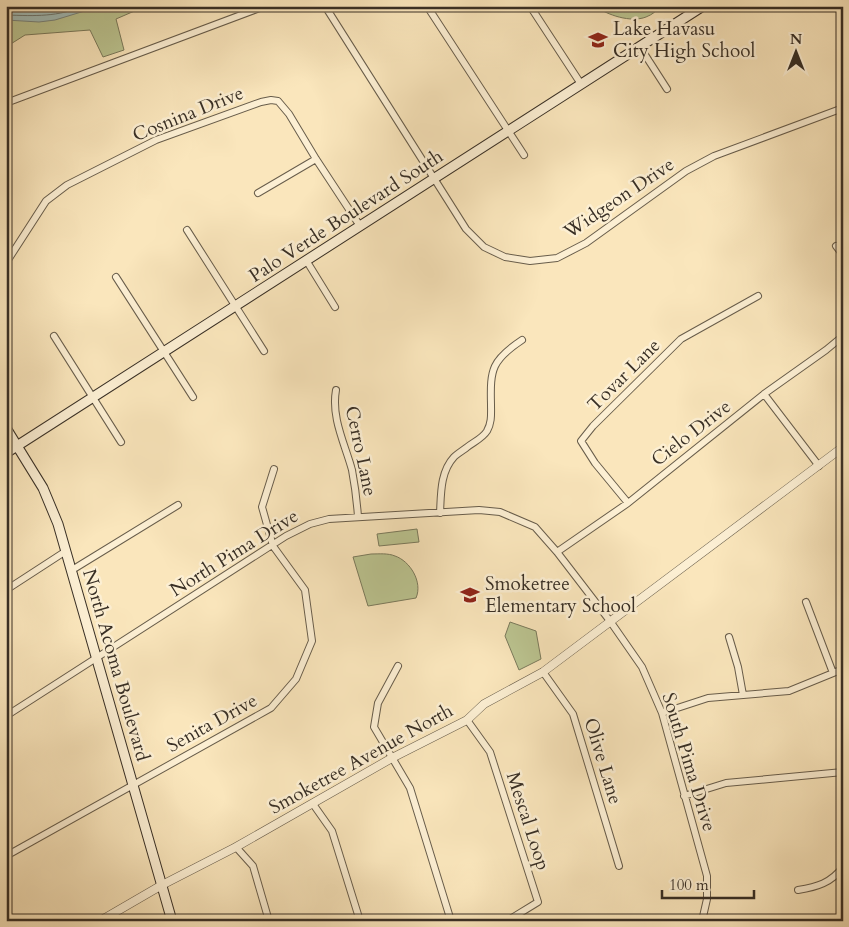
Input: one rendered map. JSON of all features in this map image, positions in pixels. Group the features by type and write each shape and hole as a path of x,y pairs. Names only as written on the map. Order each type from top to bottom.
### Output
{"main road":[{"name":"Palo Verde Boulevard South","path":"6,453 703,6"},
{"name":"North Acoma Boulevard","path":"6,428 35,473 50,503 72,570 172,921"}],"street":[{"path":"6,102 265,6"},
{"name":"Widgeon Drive","path":"325,6 466,229 484,246 505,257 530,261 557,258 586,242 686,170 714,156 843,108"},
{"path":"427,6 524,155"},
{"path":"530,6 581,84"},
{"path":"640,47 667,89"},
{"name":"Cosnina Drive","path":"6,263 46,201 67,185 156,140 261,102 278,100 289,114 360,226"},
{"path":"258,193 316,159"},
{"path":"188,230 264,351"},
{"path":"836,246 843,255"},
{"path":"306,260 335,307"},
{"path":"116,277 193,397"},
{"name":"Tovar Lane","path":"628,503 595,463 581,441 593,426 681,340 758,296"},
{"path":"54,336 121,442"},
{"name":"Cielo Drive","path":"557,552 628,503 764,394 843,336"},
{"path":"440,513 443,482 448,466 454,457 479,440 491,420 491,380 494,367 500,356 522,340"},
{"name":"Cerro Lane","path":"336,390 335,408 337,423 352,473 358,517"},
{"path":"764,394 819,466"},
{"name":"Smoketree Avenue North","path":"100,921 162,885 236,847 392,758 467,720 484,704 543,672 843,447"},
{"path":"273,546 262,507 274,469"},
{"path":"72,570 178,505"},
{"name":"North Pima Drive","path":"6,716 295,531 316,521 479,510 500,512 535,528 557,552 610,622"},
{"name":"Senita Drive","path":"6,856 271,708 296,679 312,641 305,590 273,546"},
{"path":"6,590 66,551"},
{"path":"806,602 833,673"},
{"name":"South Pima Drive","path":"610,622 642,667 662,713 707,876 707,899 702,921"},
{"path":"730,638 743,695"},
{"path":"398,666 378,703 374,727 410,788 451,921"},
{"path":"662,713 708,698 789,691 843,669"},
{"name":"Olive Lane","path":"543,672 573,714 618,866"},
{"name":"Mescal Loop","path":"467,720 490,752 538,902 507,921"},
{"path":"684,796 726,783 843,772"},
{"path":"313,804 332,831 360,921"},
{"path":"236,847 253,866 268,921"},
{"path":"798,890 823,884 836,876 843,867"}],"green space":[{"path":"6,6 146,6 116,19 124,50 103,57 90,30 25,35 6,47"},
{"path":"595,6 663,6 652,14 640,19 626,19 612,15"},
{"path":"417,529 419,542 379,546 377,534"},
{"path":"371,554 392,555 406,562 414,573 418,585 416,598 368,606 353,557"},
{"path":"510,622 536,631 541,659 519,670 505,636"}],"water":[{"path":"6,6 101,6 55,20 39,22 6,20"}],"place":[{"name":"Lake Havasu City High School","path":"598,40"},
{"name":"Smoketree Elementary School","path":"470,595"}]}
